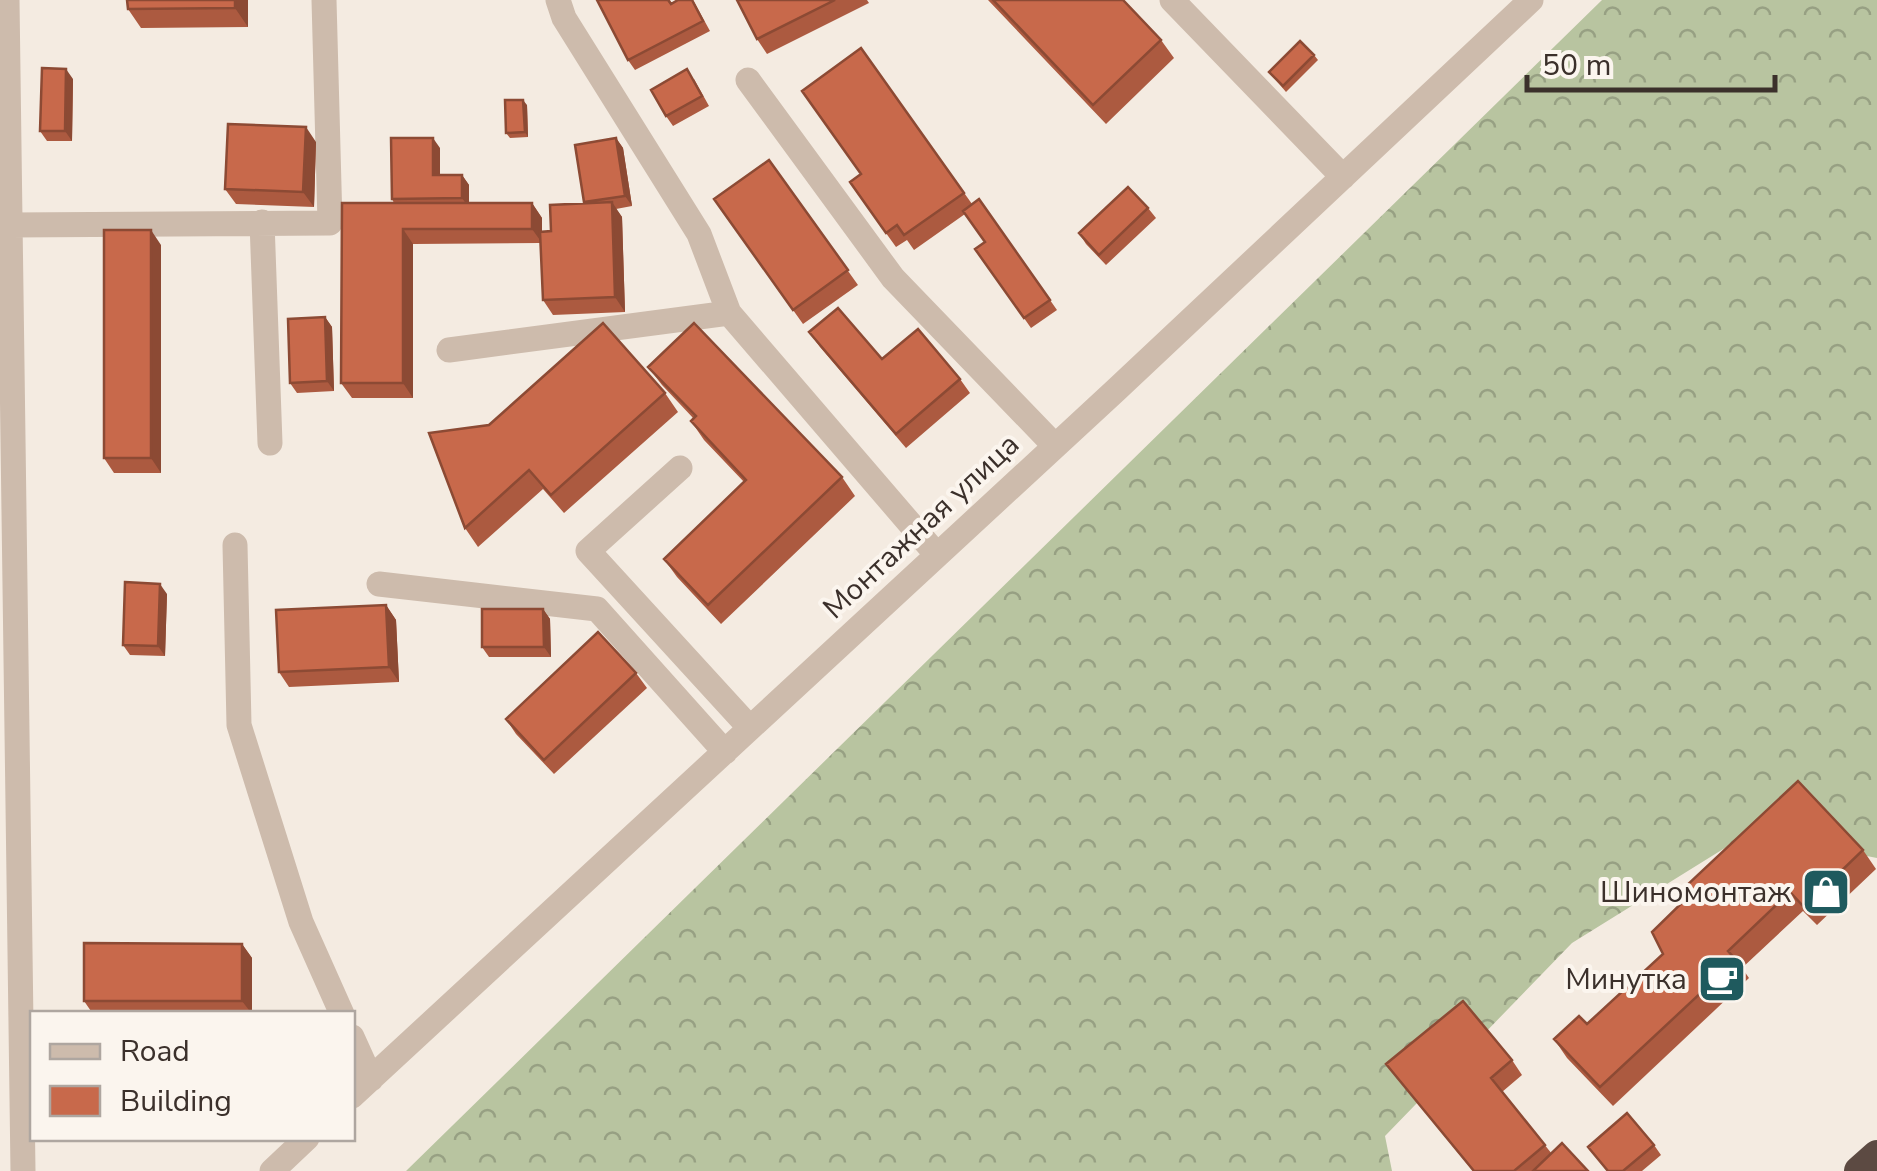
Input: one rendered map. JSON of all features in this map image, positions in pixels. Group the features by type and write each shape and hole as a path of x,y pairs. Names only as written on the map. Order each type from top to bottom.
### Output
{"highway":[{"path":"1859,1171 1877,1155"}],"street":[{"path":"7,0 7,212 24,1171"},
{"path":"7,212 330,223 324,0"},
{"path":"558,0 564,18 699,234 729,312 938,555"},
{"path":"1172,0 1342,177"},
{"name":"Монтажная улица","path":"362,1088 1530,0"},
{"path":"748,80 893,278 1055,446"},
{"path":"262,222 270,443"},
{"path":"449,350 729,312"},
{"path":"680,468 588,551 750,728"},
{"path":"236,545 239,725 301,922 341,1011"},
{"path":"379,584 598,609 725,752"},
{"path":"355,1052 362,1088"},
{"path":"272,1171 304,1141"}],"green space":[{"path":"1602,0 1877,0 1877,858 1749,833 1572,943 1385,1136 1392,1171 406,1171"}],"building":[{"path":"127,0 235,0 235,8 128,9"},
{"path":"597,0 668,0 671,4 692,0 703,21 628,60"},
{"path":"737,0 835,0 757,39"},
{"path":"993,0 1123,0 1161,40 1093,105"},
{"path":"1300,41 1314,55 1283,86 1269,72"},
{"path":"861,48 964,193 904,235 897,225 886,233 850,182 861,174 802,91"},
{"path":"42,68 66,69 65,131 40,131"},
{"path":"687,69 702,96 666,116 651,90"},
{"path":"505,100 523,100 525,132 506,133"},
{"path":"228,124 306,127 303,192 225,189"},
{"path":"391,138 433,138 433,175 462,175 462,198 392,199"},
{"path":"616,138 625,196 584,202 575,145"},
{"path":"769,160 848,270 793,310 714,199"},
{"path":"1128,187 1148,208 1099,255 1079,233"},
{"path":"979,199 1050,300 1024,318 975,249 985,242 963,211"},
{"path":"612,202 615,297 543,300 540,232 551,231 550,205"},
{"path":"342,203 532,203 532,229 403,229 403,383 341,383"},
{"path":"104,230 151,230 151,458 104,458"},
{"path":"838,308 882,359 918,329 960,379 896,434 809,332"},
{"path":"325,317 327,381 290,383 288,319"},
{"path":"603,323 665,393 551,495 529,470 465,528 429,433 489,425"},
{"path":"694,323 842,477 708,605 664,559 746,480 691,421 696,416 648,367"},
{"path":"125,582 160,584 158,646 123,645"},
{"path":"386,605 389,667 279,672 276,610"},
{"path":"482,609 543,609 544,647 482,647"},
{"path":"598,632 636,673 544,760 506,719"},
{"path":"1798,781 1863,850 1804,907 1790,892 1728,951 1736,960 1600,1087 1554,1039 1579,1016 1587,1024 1663,954 1652,932 1691,894 1685,887"},
{"path":"84,943 242,944 242,1001 84,1001"},
{"path":"1463,1001 1512,1060 1491,1078 1545,1145 1514,1171 1474,1171 1386,1064"},
{"path":"1627,1113 1654,1145 1623,1171 1608,1171 1588,1147"},
{"path":"1562,1143 1588,1171 1533,1171"}],"place":[{"name":"Шиномонтаж","path":"1826,892"},
{"name":"Минутка","path":"1722,979"}]}
